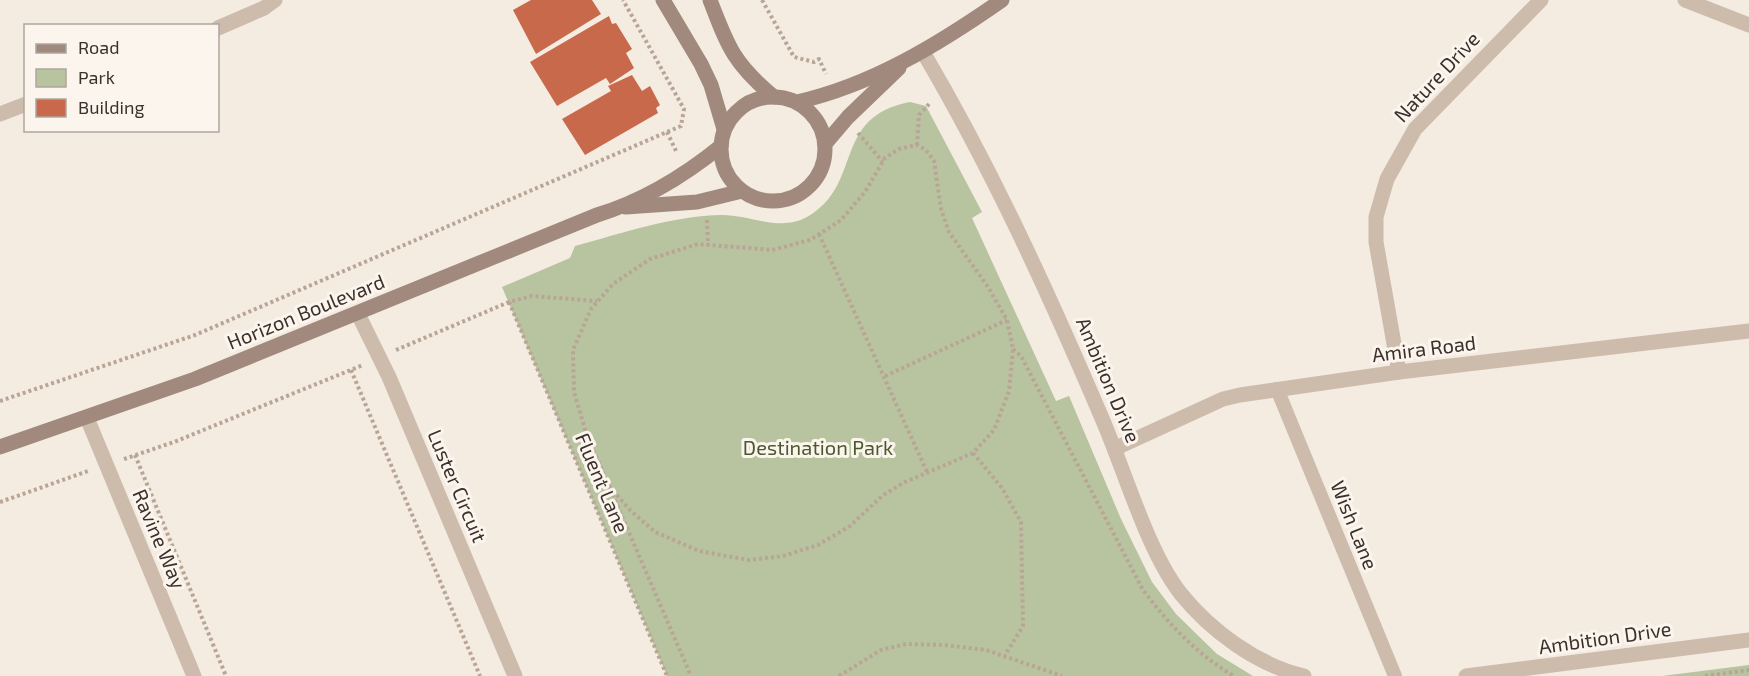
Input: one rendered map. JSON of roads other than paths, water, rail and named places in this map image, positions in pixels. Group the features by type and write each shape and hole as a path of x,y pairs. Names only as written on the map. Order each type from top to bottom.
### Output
{"street":[{"path":"663,0 711,85 724,129"},
{"path":"710,0 719,29 732,54 754,80 774,97"},
{"path":"797,102 819,124 825,144 824,161 817,177 806,189 791,198 774,201 757,199 742,191 730,179 723,163 721,146 724,129 733,114 747,103 763,97 797,102 821,97 905,62 924,52 1002,0"},
{"name":"Nature Drive","path":"1399,372 1376,242 1377,218 1387,179 1415,129 1541,0"},
{"path":"1685,0 1749,25"},
{"path":"219,28 270,4"},
{"name":"Ambition Drive","path":"924,52 967,128 1030,256 1116,448 1165,570 1180,593 1218,631 1266,662 1304,676"},
{"path":"825,144 848,117 905,62"},
{"path":"0,114 24,105"},
{"name":"Horizon Boulevard","path":"0,447 195,379 597,215 623,207 680,175 721,146"},
{"name":"Horizon Boulevard","path":"623,207 697,201 742,191"},
{"name":"Luster Circuit","path":"358,314 389,377 515,676"},
{"name":"Amira Road","path":"1116,448 1223,399 1277,389 1399,372 1749,331"},
{"name":"Ravine Way","path":"87,418 194,676"},
{"name":"Ambition Drive","path":"1466,676 1749,640"}],"lane":[{"name":"Wish Lane","path":"1277,389 1395,676"}],"park label":[{"name":"Destination Park","path":"818,448"}]}
